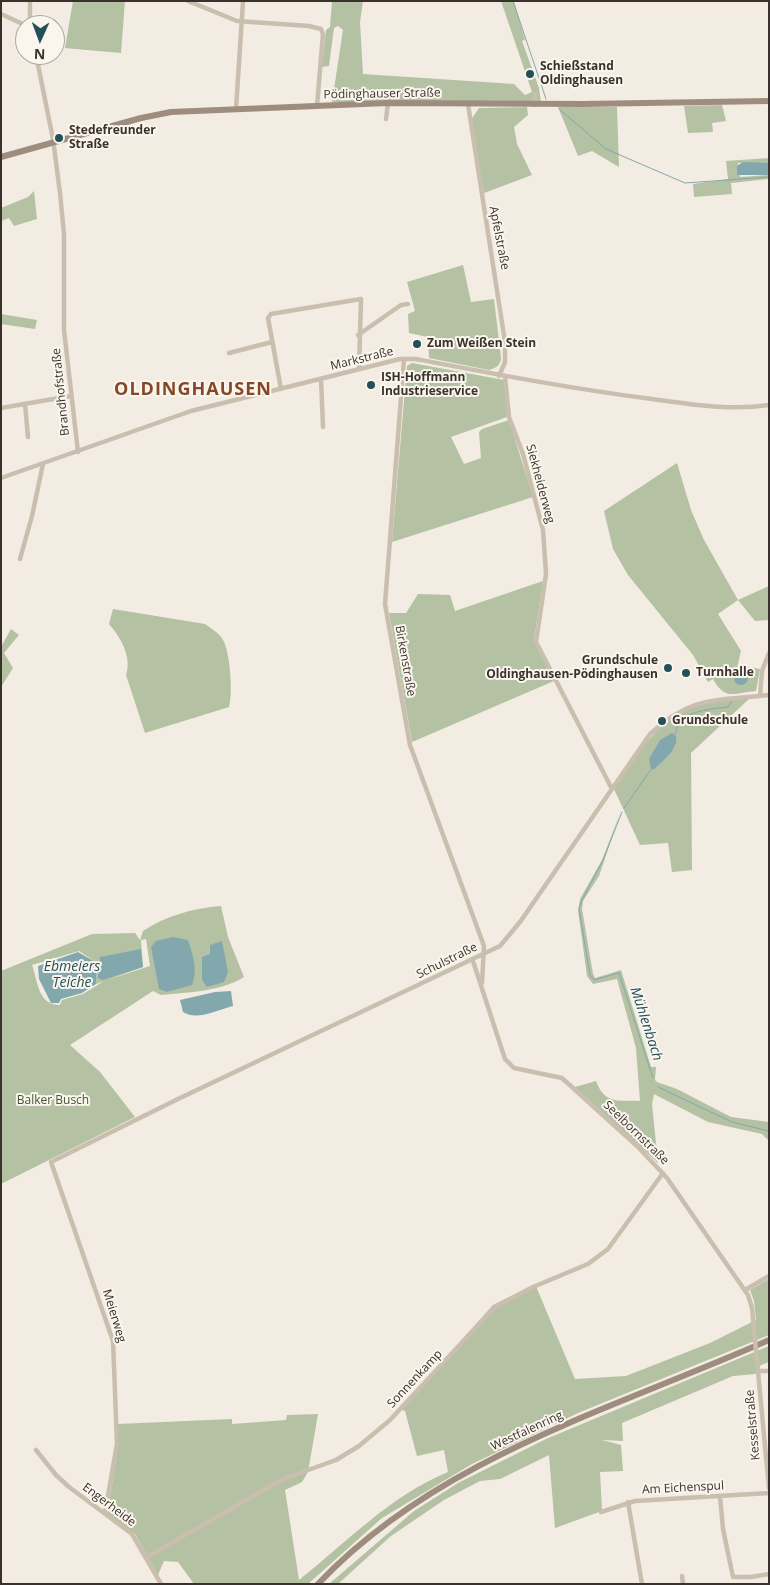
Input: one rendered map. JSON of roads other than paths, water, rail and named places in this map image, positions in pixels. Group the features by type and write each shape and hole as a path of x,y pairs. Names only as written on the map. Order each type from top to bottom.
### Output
{"street":[{"path":"30,1 30,15"},
{"path":"188,1 241,22 309,26 321,29 323,34 317,106"},
{"path":"236,109 243,1"},
{"path":"1,14 15,20"},
{"path":"38,65 52,143"},
{"path":"535,94 535,105"},
{"name":"Pödinghauser Straße","path":"1,158 156,114 388,103 535,105 769,101"},
{"path":"386,120 388,103"},
{"name":"Apfelstraße","path":"468,104 505,342 505,362 499,376"},
{"name":"Brandhofstraße","path":"52,143 64,234 64,330 78,452"},
{"path":"281,389 268,316 358,298 361,300 358,335 359,369"},
{"path":"358,335 400,305 408,304"},
{"path":"229,353 272,342"},
{"name":"Markstraße","path":"1,478 180,414 404,359 586,391 726,409 769,405"},
{"name":"Birkenstraße","path":"404,359 385,604 410,745 485,953"},
{"name":"Siekheiderweg","path":"505,377 509,417 522,454 543,530 546,574 536,642 612,789"},
{"path":"322,379 323,427"},
{"path":"1,408 71,396"},
{"path":"25,404 28,437"},
{"path":"20,559 32,516 43,464"},
{"path":"760,696 762,671 769,653"},
{"name":"Schulstraße","path":"51,1162 178,1099 473,961 500,946 507,940 650,734 671,716 696,703 769,695"},
{"name":"Seelbornstraße","path":"482,983 485,953"},
{"name":"Seelbornstraße","path":"473,961 482,983 505,1059 510,1065 562,1078 638,1147 663,1174 704,1229 750,1300 757,1361"},
{"name":"Meierweg","path":"51,1162 113,1341 117,1444 105,1512"},
{"name":"Sonnenkamp","path":"147,1557 282,1479 336,1460 359,1446 390,1420 495,1307 533,1287 598,1258 613,1242 663,1174"},
{"path":"745,1290 769,1276"},
{"name":"Westfalenring","path":"318,1584 348,1555 382,1527 418,1502 476,1468 532,1440 769,1340"},
{"name":"Kesselstraße","path":"757,1361 766,1430 769,1488"},
{"path":"758,1372 769,1371"},
{"name":"Engerheide","path":"36,1450 56,1476 132,1534 147,1557 160,1584"},
{"name":"Am Eichenspul","path":"601,1512 628,1502 769,1493"},
{"path":"720,1496 723,1529 733,1577 751,1578 769,1574"},
{"path":"628,1502 642,1584"},
{"path":"682,1576 683,1584"}],"water":[{"path":"743,162 769,163 769,175 737,175 737,166"},
{"path":"738,671 744,671 748,678 744,685 738,685 734,681 734,675"},
{"path":"672,733 676,736 673,750 655,769 651,769 649,758 660,740"},
{"path":"173,937 188,940 195,973 192,985 167,992 159,989 151,947 156,941"},
{"path":"222,941 228,972 224,982 207,987 202,980 202,957 210,954 210,945"},
{"path":"141,949 143,967 103,980 98,978 100,957"},
{"name":"Ebmeiers Teiche","path":"78,952 97,963 96,984 82,993 61,999 59,1003 51,1003 39,979 38,966"},
{"path":"231,991 233,1006 201,1015 183,1012 180,1000 215,992"}],"waterway":[{"path":"513,1 546,99"},
{"path":"559,109 606,149 685,183 769,177"},
{"name":"Mühlenbach","path":"674,736 680,722 685,717 707,710 728,707 732,701"},
{"name":"Mühlenbach","path":"624,808 652,768"},
{"name":"Mühlenbach","path":"622,812 603,860 579,909 590,975 594,980 619,973 653,1078"},
{"name":"Mühlenbach","path":"658,1087 732,1122 769,1131"}],"place":[{"name":"Schießstand Oldinghausen","path":"530,74"},
{"name":"Stedefreunder Straße","path":"59,138"},
{"name":"Zum Weißen Stein","path":"417,344"},
{"name":"ISH-Hoffmann Industrieservice","path":"371,385"},
{"name":"Grundschule Oldinghausen-Pödinghausen","path":"668,668"},
{"name":"Turnhalle","path":"686,673"},
{"name":"Grundschule","path":"662,721"}],"district":[{"name":"OLDINGHAUSEN","path":"193,390"}],"park label":[{"name":"Balker Busch","path":"53,1101"}]}
